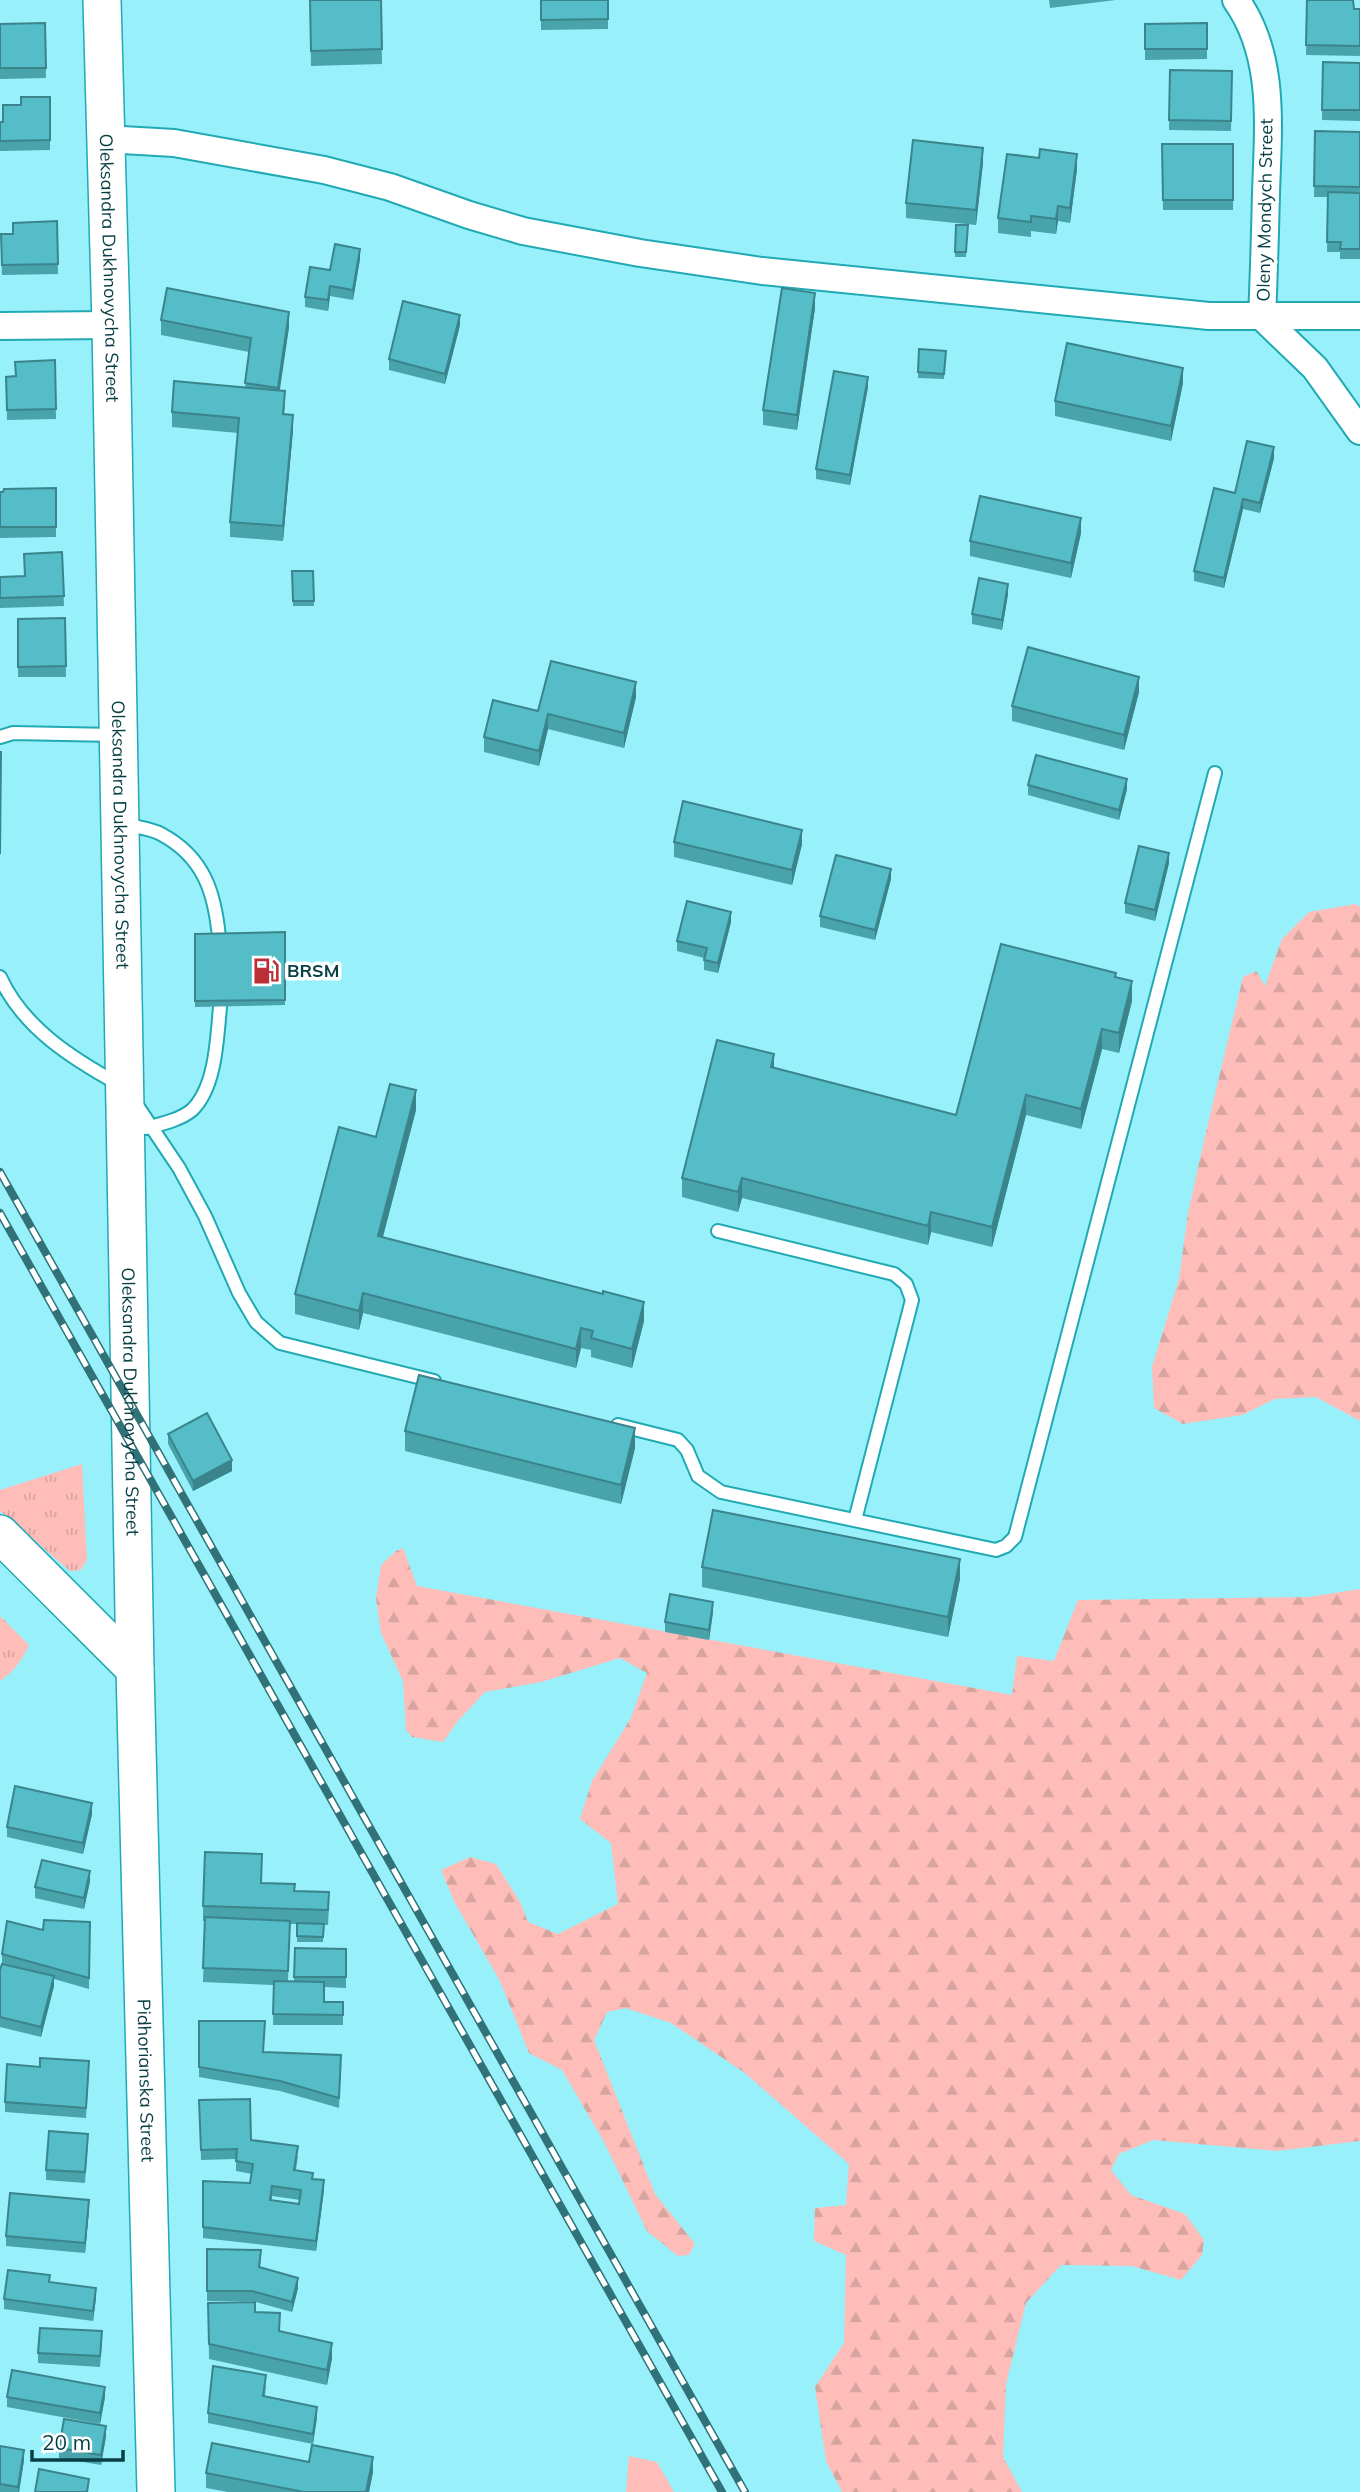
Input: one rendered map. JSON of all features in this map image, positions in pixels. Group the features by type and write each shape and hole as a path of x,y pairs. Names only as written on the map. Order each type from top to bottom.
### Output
{"main road":[{"name":"Oleksandra Dukhnovycha Street","path":"102,0 126,1088 139,1130 135,1669"},
{"path":"0,1534 135,1669"},
{"name":"Pidhorianska Street","path":"135,1669 156,2492"}],"street":[{"name":"Oleny Mondych Street","path":"1236,0 1255,33 1266,81 1267,146 1262,317 1315,368 1360,431"},
{"path":"105,139 174,144 324,170 390,187 523,231 653,255 762,271 1209,316 1360,316"},
{"path":"0,326 111,325"}],"lane":[{"path":"0,737 13,733 119,735"},
{"path":"598,1420 678,1440 687,1450 698,1476 721,1492 996,1550 1006,1546 1015,1537 1215,773"},
{"path":"120,823 159,833 191,856 208,880 216,907 219,938"},
{"path":"0,977 26,1018 86,1066 126,1088"},
{"path":"220,1007 215,1053 207,1084 192,1110 176,1119 139,1130 179,1168 205,1216 239,1293 256,1322 281,1343 453,1385"},
{"path":"718,1231 894,1274 906,1284 912,1300 855,1520"}],"green space":[{"path":"1356,904 1360,907 1360,1421 1316,1397 1275,1399 1242,1415 1183,1424 1154,1408 1152,1367 1179,1279 1188,1213 1243,977 1256,971 1265,986 1282,939 1309,912"},
{"path":"82,1464 87,1560 81,1570 70,1571 0,1511 0,1490"},
{"path":"403,1548 417,1586 1012,1695 1017,1656 1054,1661 1078,1600 1309,1597 1360,1589 1360,2141 1277,2151 1153,2140 1119,2154 1111,2170 1131,2195 1185,2214 1204,2240 1202,2255 1181,2280 1132,2266 1061,2265 1026,2303 1006,2384 1003,2457 1022,2492 842,2492 826,2461 815,2387 844,2343 846,2255 814,2241 815,2208 846,2205 849,2164 745,2073 671,2023 626,2008 607,2012 594,2040 655,2194 695,2244 689,2255 678,2256 647,2231 603,2140 562,2070 529,2053 500,1981 455,1903 441,1870 470,1857 496,1864 520,1902 528,1922 558,1934 618,1904 611,1843 580,1819 592,1781 631,1718 647,1673 620,1658 541,1682 485,1692 457,1722 443,1742 412,1737 406,1730 403,1681 381,1633 376,1598 381,1565"},
{"path":"0,1616 29,1645 17,1665 0,1681"},
{"path":"629,2456 657,2462 674,2492 626,2492"}],"building":[{"path":"310,0 381,0 382,49 311,51"},
{"path":"541,0 608,0 608,19 541,20"},
{"path":"1307,0 1353,0 1354,9 1360,9 1360,46 1306,45"},
{"path":"45,23 46,68 0,68 0,24"},
{"path":"1207,23 1207,49 1145,49 1145,24"},
{"path":"1323,62 1360,63 1360,110 1322,110"},
{"path":"1170,70 1232,71 1231,121 1169,120"},
{"path":"21,97 50,97 50,140 0,141 3,105 21,105"},
{"path":"1315,131 1360,132 1360,187 1314,186"},
{"path":"913,140 983,148 976,210 906,203"},
{"path":"1162,144 1233,144 1233,200 1163,200"},
{"path":"1040,149 1077,154 1070,208 1058,206 1056,219 1031,216 1031,222 998,218 1007,154 1039,158"},
{"path":"1328,192 1360,193 1360,249 1340,249 1341,242 1327,242"},
{"path":"57,221 58,264 2,265 1,234 13,234 13,223"},
{"path":"956,225 968,225 966,252 955,252"},
{"path":"335,244 360,249 353,290 330,286 328,300 305,297 310,267 330,270"},
{"path":"167,288 289,312 278,388 245,383 251,338 161,320"},
{"path":"782,288 815,293 797,415 763,410"},
{"path":"403,301 460,315 445,374 389,359"},
{"path":"1067,343 1183,368 1171,426 1055,401"},
{"path":"919,349 946,351 944,374 918,372"},
{"path":"55,360 56,409 7,410 6,377 16,376 15,362"},
{"path":"834,371 868,377 850,475 816,469"},
{"path":"174,381 285,391 283,414 293,415 283,526 230,522 239,418 172,412"},
{"path":"1247,441 1274,447 1260,503 1243,499 1224,578 1194,571 1214,488 1235,493"},
{"path":"56,488 56,527 0,527 0,492 4,489"},
{"path":"980,496 1081,518 1071,563 970,541"},
{"path":"62,552 64,596 0,598 0,577 25,576 24,554"},
{"path":"292,571 313,571 314,601 293,601"},
{"path":"979,578 1008,584 1002,620 972,614"},
{"path":"65,618 66,666 18,667 18,619"},
{"path":"1028,647 1139,677 1124,735 1012,706"},
{"path":"551,661 636,682 624,733 548,714 539,751 484,737 493,700 538,711"},
{"path":"0,752 1,752 0,854"},
{"path":"1036,755 1127,779 1119,810 1028,785"},
{"path":"683,801 802,830 792,870 674,842"},
{"path":"1139,846 1169,853 1155,910 1125,903"},
{"path":"836,855 891,869 875,930 820,916"},
{"path":"687,901 731,912 718,963 704,960 707,948 677,941"},
{"path":"285,932 285,1000 195,1001 195,934"},
{"path":"1001,944 1116,973 1115,977 1132,981 1119,1033 1102,1029 1081,1109 1026,1095 992,1227 931,1212 928,1226 742,1178 738,1192 682,1178 717,1040 774,1054 771,1067 956,1115"},
{"path":"390,1084 416,1090 378,1236 603,1294 603,1291 644,1302 632,1349 591,1338 593,1331 581,1328 576,1349 363,1293 359,1311 295,1294 339,1127 376,1137"},
{"path":"419,1375 635,1428 621,1485 405,1431"},
{"path":"207,1413 232,1460 193,1481 168,1434"},
{"path":"713,1510 960,1559 948,1617 702,1567"},
{"path":"670,1594 713,1602 709,1630 665,1622"},
{"path":"15,1786 92,1803 83,1843 7,1827"},
{"path":"205,1852 262,1854 261,1883 295,1884 294,1891 329,1892 328,1910 203,1906"},
{"path":"42,1860 90,1871 84,1898 35,1887"},
{"path":"205,1917 290,1921 288,1971 203,1968"},
{"path":"44,1920 90,1922 89,1978 2,1954 7,1921 43,1930"},
{"path":"297,1923 324,1924 323,1937 297,1936"},
{"path":"295,1948 346,1949 346,1977 294,1977"},
{"path":"2,1964 54,1976 41,2027 0,2017"},
{"path":"274,1981 324,1982 324,2002 343,2002 343,2015 273,2014"},
{"path":"199,2021 265,2021 263,2052 341,2055 339,2098 280,2081 199,2067"},
{"path":"40,2058 89,2061 86,2108 5,2102 7,2064 40,2067"},
{"path":"250,2099 251,2140 298,2146 294,2170 313,2173 312,2179 324,2180 316,2241 203,2227 203,2181 250,2183 253,2164 236,2161 237,2149 201,2150 199,2100","holes":["272,2186 301,2190 299,2204 270,2200"]},
{"path":"49,2131 88,2134 85,2172 46,2170"},
{"path":"10,2193 89,2200 85,2243 6,2236"},
{"path":"207,2249 261,2250 259,2267 298,2278 292,2302 252,2291 207,2291"},
{"path":"8,2270 50,2275 49,2282 96,2288 93,2311 4,2299"},
{"path":"255,2302 255,2312 280,2313 279,2331 332,2343 327,2370 209,2344 208,2303"},
{"path":"40,2328 102,2331 100,2356 38,2353"},
{"path":"213,2366 266,2375 263,2396 317,2407 313,2434 208,2413"},
{"path":"12,2370 105,2387 100,2413 7,2397"},
{"path":"64,2419 106,2426 101,2455 59,2448"},
{"path":"212,2443 309,2462 312,2445 373,2457 366,2492 304,2492 206,2473"},
{"path":"0,2446 24,2450 18,2487 0,2484"},
{"path":"39,2469 89,2479 87,2492 35,2492"}],"railway":[{"path":"0,1172 745,2492"},
{"path":"0,1213 722,2492"}],"place":[{"name":"BRSM","path":"266,971"}]}
